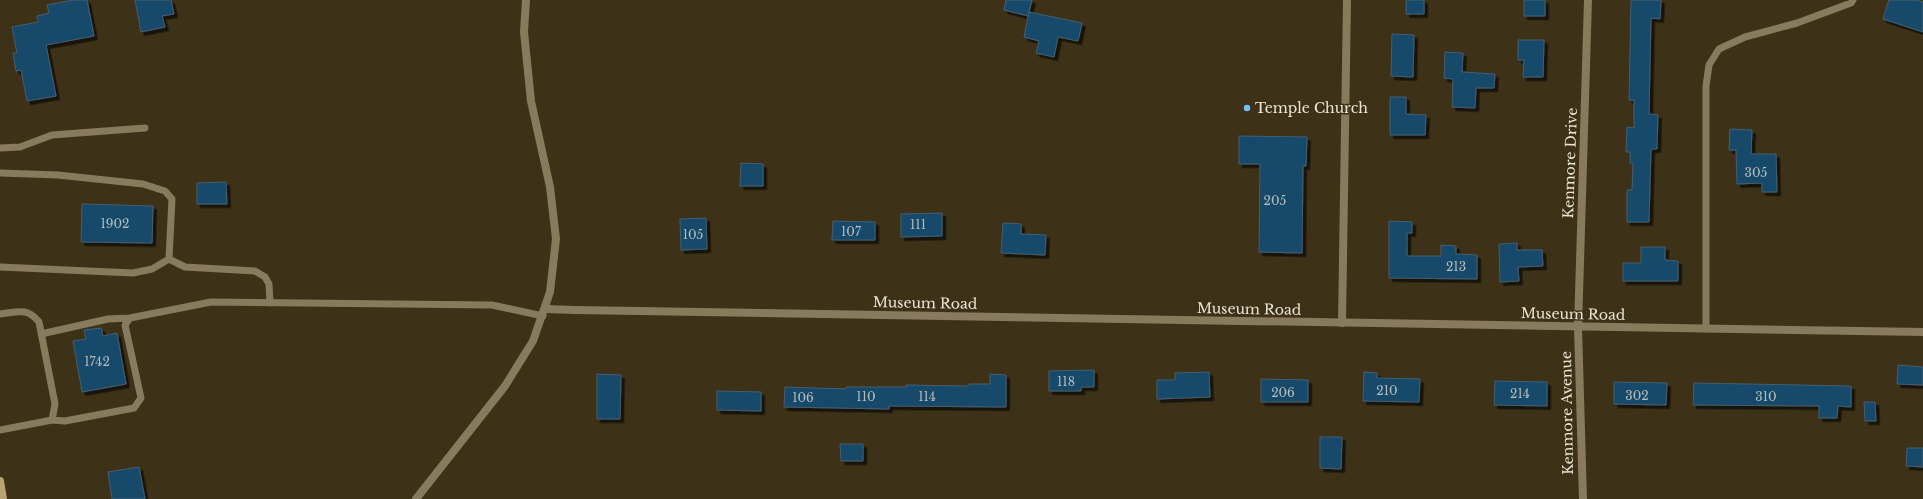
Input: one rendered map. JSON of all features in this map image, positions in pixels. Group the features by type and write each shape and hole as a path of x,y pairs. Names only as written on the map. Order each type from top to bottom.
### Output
{"main road":[{"path":"0,481 3,499"}],"street":[{"path":"416,499 505,386 533,341 544,313 550,292 556,239 550,187 531,102 524,32 526,0"},
{"path":"1342,323 1347,0"},
{"name":"Kenmore Drive","path":"1578,327 1588,0"},
{"name":"Museum Road","path":"544,313 574,310 1923,332"},
{"name":"Kenmore Avenue","path":"1578,327 1583,499"}],"lane":[{"path":"1706,329 1706,86 1708,65 1719,49 1745,37 1797,23 1850,3 1853,0"},
{"path":"0,148 20,147 52,135 145,128"},
{"path":"0,172 58,175 143,184 165,191 172,199 169,259"},
{"path":"169,259 185,267 255,271 265,277 269,284 270,303"},
{"path":"0,267 133,273 152,269 169,259"},
{"path":"41,334 108,319 130,318 211,302 492,305 544,313"},
{"path":"0,314 24,311 32,314 39,322 55,404 52,420"},
{"path":"0,430 52,420 65,421 134,408 141,398 125,325 130,318"}],"building":[{"path":"73,0 87,0 94,36 46,45 56,96 27,101 21,70 16,71 13,53 17,53 12,27 38,22 37,16 49,13 47,5"},
{"path":"135,0 171,0 174,14 162,16 165,27 141,32"},
{"path":"1006,0 1032,0 1028,16 1004,10"},
{"path":"1406,0 1424,0 1424,14 1406,14"},
{"path":"1524,0 1545,0 1545,16 1524,16"},
{"path":"1631,0 1661,0 1660,19 1651,18 1649,114 1658,115 1657,149 1651,149 1649,222 1627,222 1627,190 1632,190 1633,163 1630,163 1630,152 1626,152 1627,127 1634,128 1634,100 1629,100"},
{"path":"1889,0 1916,0 1923,2 1923,32 1883,19"},
{"path":"1029,12 1082,23 1078,41 1058,37 1054,57 1036,53 1039,41 1024,37"},
{"path":"1392,34 1414,35 1413,77 1391,76"},
{"path":"1518,40 1544,40 1543,77 1523,77 1524,60 1518,60"},
{"path":"1445,52 1463,53 1462,72 1495,74 1494,88 1476,88 1475,108 1452,107 1453,79 1444,78"},
{"path":"1390,97 1406,97 1406,114 1426,115 1425,135 1390,135"},
{"path":"1730,129 1752,130 1751,154 1776,154 1777,192 1762,192 1762,183 1737,184 1736,150 1729,150"},
{"path":"1239,136 1307,137 1306,166 1303,166 1302,253 1259,252 1260,164 1239,164"},
{"path":"741,163 763,164 763,186 740,186"},
{"path":"226,182 227,204 197,204 197,183"},
{"path":"82,204 153,206 152,243 81,242"},
{"path":"942,213 942,236 901,237 901,214"},
{"path":"706,218 707,249 681,250 680,219"},
{"path":"833,221 875,222 875,240 832,240"},
{"path":"1389,221 1412,222 1412,233 1407,233 1407,256 1441,256 1441,245 1456,246 1456,254 1477,255 1477,279 1389,278"},
{"path":"1003,223 1021,224 1021,234 1046,235 1045,255 1001,253"},
{"path":"1517,243 1517,250 1542,250 1543,266 1518,267 1519,281 1500,282 1499,244"},
{"path":"1641,247 1665,247 1665,260 1678,261 1678,281 1623,281 1623,263 1641,263"},
{"path":"101,328 103,336 117,333 126,384 82,392 73,341 86,339 84,330"},
{"path":"1898,365 1923,367 1923,385 1897,384"},
{"path":"1094,370 1094,387 1081,387 1081,391 1049,391 1049,371"},
{"path":"1209,372 1210,397 1157,399 1157,380 1175,380 1175,373"},
{"path":"1364,372 1377,373 1377,378 1420,379 1419,402 1363,401"},
{"path":"597,374 621,375 620,419 597,419"},
{"path":"990,374 1006,375 1006,407 889,406 889,409 784,407 785,387 846,389 846,387 906,387 906,385 968,386 969,384 990,384"},
{"path":"1261,379 1308,380 1308,402 1261,402"},
{"path":"1495,381 1547,382 1547,406 1494,405"},
{"path":"1614,382 1667,383 1666,405 1614,404"},
{"path":"1694,383 1851,386 1851,407 1838,406 1837,418 1819,418 1819,406 1693,405"},
{"path":"717,391 761,392 761,411 717,410"},
{"path":"1864,402 1875,402 1876,421 1865,421"},
{"path":"1320,437 1342,437 1341,469 1320,468"},
{"path":"840,444 863,444 863,461 841,461"},
{"path":"1907,448 1923,448 1923,467 1906,466"},
{"path":"139,467 145,499 112,499 108,472"}],"place":[{"name":"Temple Church","path":"1247,108"}]}
